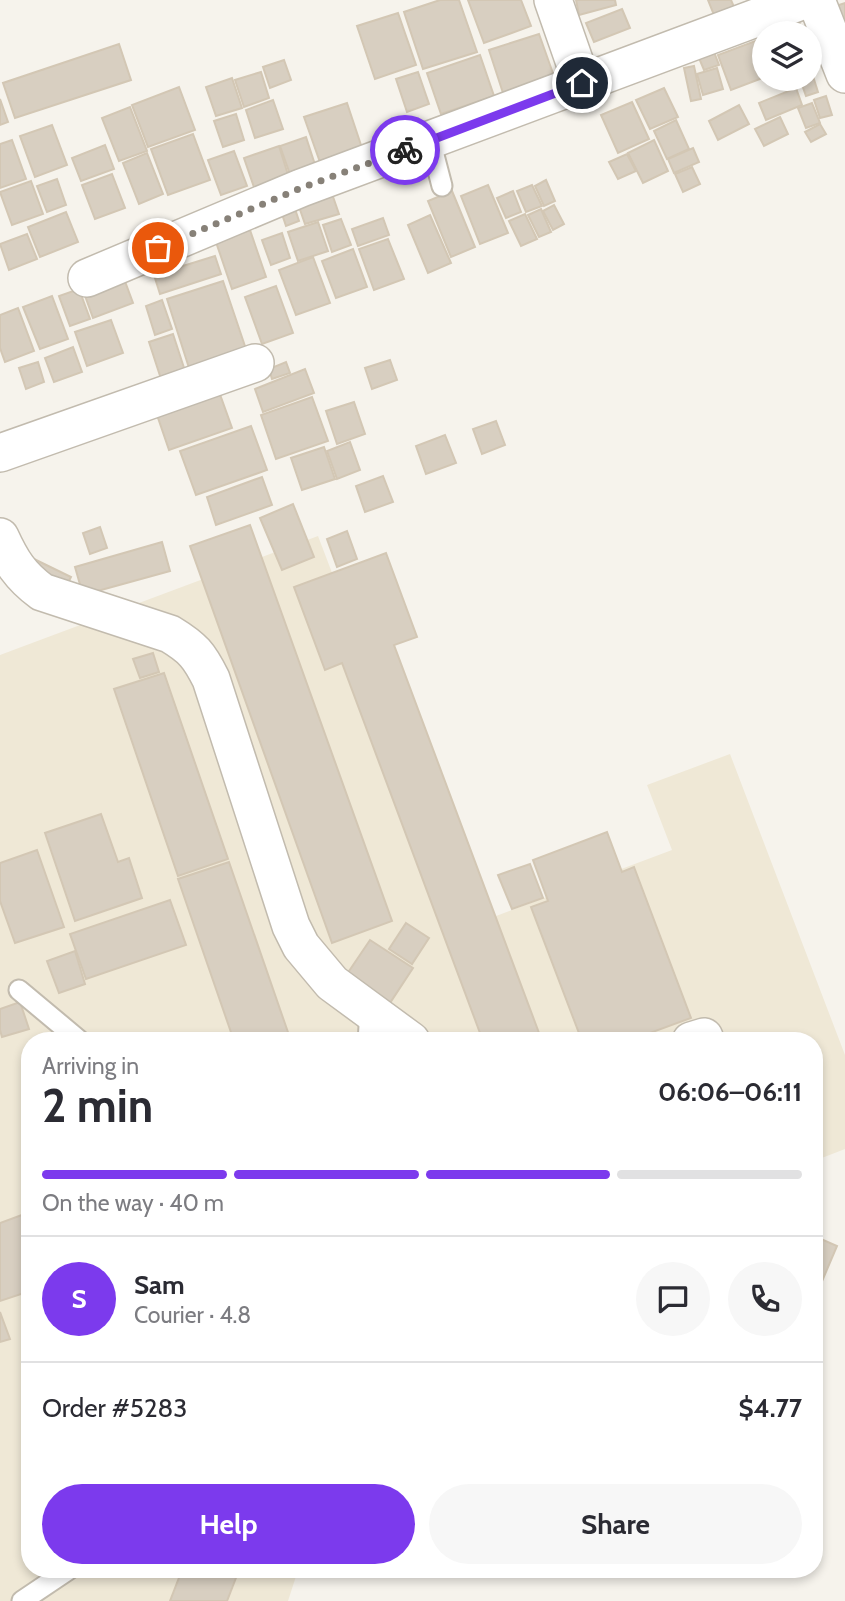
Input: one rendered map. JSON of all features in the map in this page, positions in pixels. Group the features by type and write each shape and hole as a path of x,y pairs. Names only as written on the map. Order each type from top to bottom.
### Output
{"street":[{"path":"553,0 582,83"},
{"path":"87,278 301,188 804,0"},
{"path":"816,0 845,74"},
{"path":"0,453 255,363"},
{"path":"0,537 16,568 42,592 170,634 200,658 211,678 291,926 301,946 369,1026 386,1032"}],"lane":[{"path":"430,140 442,186"},
{"path":"19,990 69,1032"},
{"path":"22,1601 56,1578"}],"shaded area":[{"path":"318,536 467,927 672,850 647,785 730,754 845,1055 845,1149 823,1158 823,1032 21,1032 21,1578 295,1578 288,1601 0,1601 0,655"}],"building":[{"path":"440,0 459,0 477,52 423,69 404,12"},
{"path":"468,0 521,0 531,26 484,43"},
{"path":"576,0 615,0 616,5 579,15"},
{"path":"708,0 731,0 734,7 714,15"},
{"path":"845,3 845,32 836,6"},
{"path":"622,9 630,28 594,42 586,23"},
{"path":"398,13 416,65 375,79 357,26"},
{"path":"797,15 799,21 787,21 786,18"},
{"path":"539,34 555,79 504,96 489,50"},
{"path":"752,42 752,82 731,90 718,55"},
{"path":"119,44 131,80 15,118 3,83"},
{"path":"714,52 719,65 704,70 699,58"},
{"path":"480,55 494,96 441,114 427,73"},
{"path":"284,60 291,80 270,88 263,67"},
{"path":"694,66 701,99 691,101 684,68"},
{"path":"717,68 723,89 703,95 697,74"},
{"path":"261,72 269,98 244,107 235,80"},
{"path":"418,72 429,104 407,112 396,79"},
{"path":"232,78 242,108 216,116 206,87"},
{"path":"179,87 195,130 148,147 132,105"},
{"path":"664,88 678,117 650,129 636,100"},
{"path":"789,91 797,91 802,105 766,120 759,103"},
{"path":"804,91 818,91 818,92 806,96"},
{"path":"826,96 832,115 820,118 814,100"},
{"path":"0,99 8,122 0,125"},
{"path":"273,100 283,129 255,138 246,110"},
{"path":"632,102 649,139 618,153 601,115"},
{"path":"347,103 363,151 321,165 304,117"},
{"path":"812,103 820,123 806,128 798,108"},
{"path":"739,105 749,124 718,140 709,121"},
{"path":"130,107 147,151 119,161 102,118"},
{"path":"236,114 244,140 223,147 214,121"},
{"path":"780,117 788,134 764,146 755,129"},
{"path":"676,120 689,149 667,159 654,131"},
{"path":"820,124 826,134 811,142 805,132"},
{"path":"52,125 67,165 35,177 20,136"},
{"path":"193,134 210,180 168,195 151,149"},
{"path":"306,137 317,171 292,180 280,146"},
{"path":"12,140 26,179 0,188 0,144"},
{"path":"654,140 668,171 643,183 628,153"},
{"path":"105,145 114,169 81,181 72,158"},
{"path":"279,146 290,181 256,193 244,158"},
{"path":"693,148 699,162 674,173 668,159"},
{"path":"234,151 247,186 221,195 208,160"},
{"path":"147,153 163,194 139,204 123,163"},
{"path":"627,154 636,171 618,179 609,162"},
{"path":"692,167 700,184 683,192 675,174"},
{"path":"112,174 125,208 95,219 82,185"},
{"path":"57,179 66,205 47,212 37,186"},
{"path":"546,180 555,201 544,206 535,186"},
{"path":"31,181 43,214 12,225 0,192"},
{"path":"488,185 508,233 480,244 461,196"},
{"path":"532,185 542,206 526,212 517,191"},
{"path":"330,188 339,214 305,224 296,198"},
{"path":"452,191 475,247 451,257 428,201"},
{"path":"513,191 521,212 506,218 497,198"},
{"path":"293,203 299,221 286,226 280,208"},
{"path":"554,205 564,224 553,230 543,211"},
{"path":"541,209 551,232 539,237 528,215"},
{"path":"66,212 78,242 40,257 28,227"},
{"path":"525,214 537,239 521,246 509,221"},
{"path":"430,215 451,263 428,273 408,225"},
{"path":"383,218 389,235 358,246 352,229"},
{"path":"341,219 351,245 332,252 323,225"},
{"path":"318,222 328,251 298,261 288,232"},
{"path":"250,230 266,277 232,289 216,242"},
{"path":"282,233 290,258 271,265 262,240"},
{"path":"27,234 37,259 9,270 0,244"},
{"path":"388,239 404,279 374,290 359,249"},
{"path":"353,249 367,287 336,298 322,261"},
{"path":"215,256 221,274 160,294 154,275"},
{"path":"313,257 330,303 296,315 279,270"},
{"path":"123,276 133,303 93,318 83,290"},
{"path":"223,281 247,352 190,371 167,299"},
{"path":"276,286 293,333 262,344 245,297"},
{"path":"79,289 90,319 70,326 59,296"},
{"path":"52,296 68,339 40,349 23,307"},
{"path":"162,300 172,329 155,335 146,306"},
{"path":"18,308 34,351 5,362 0,348 0,315"},
{"path":"111,320 123,353 87,366 75,332"},
{"path":"173,334 187,377 163,385 149,342"},
{"path":"73,347 82,372 54,382 45,358"},
{"path":"390,360 397,380 372,389 365,368"},
{"path":"38,362 44,382 26,389 19,368"},
{"path":"286,362 290,373 272,379 269,369"},
{"path":"305,369 314,393 263,412 255,389"},
{"path":"217,386 232,428 169,450 155,409"},
{"path":"312,397 328,441 276,459 261,415"},
{"path":"354,402 365,434 337,444 326,411"},
{"path":"496,421 505,445 482,454 473,429"},
{"path":"251,426 267,470 196,495 180,451"},
{"path":"445,435 456,463 426,474 416,446"},
{"path":"350,442 360,470 337,479 327,451"},
{"path":"324,447 335,479 302,490 291,458"},
{"path":"383,476 393,502 365,512 356,486"},
{"path":"262,477 272,505 216,525 207,497"},
{"path":"293,504 314,557 282,570 260,518"},
{"path":"250,525 392,921 332,943 190,546"},
{"path":"100,527 107,548 90,554 83,533"},
{"path":"347,531 357,559 337,567 327,539"},
{"path":"162,542 170,571 83,595 75,567"},
{"path":"386,553 417,637 394,645 539,1032 480,1032 342,663 325,670 294,587"},
{"path":"34,559 71,577 65,589 28,571"},
{"path":"153,653 159,672 140,678 133,659"},
{"path":"164,673 228,859 178,876 114,689"},
{"path":"101,814 118,862 129,858 142,898 75,921 45,833"},
{"path":"607,832 622,872 634,867 691,1018 653,1032 579,1032 531,907 548,901 533,860"},
{"path":"37,850 64,927 15,943 0,901 0,863"},
{"path":"229,862 288,1032 231,1032 178,879"},
{"path":"530,864 543,898 512,909 498,875"},
{"path":"170,900 186,945 86,979 70,934"},
{"path":"406,923 429,938 412,964 389,949"},
{"path":"370,940 413,968 386,1009 343,980"},
{"path":"75,951 85,984 59,993 47,961"},
{"path":"20,1002 29,1029 2,1037 0,1009"},
{"path":"21,1215 21,1294 0,1301 0,1223"},
{"path":"823,1240 837,1246 823,1279"},
{"path":"0,1312 10,1339 0,1342"},
{"path":"179,1578 236,1578 227,1601 170,1601"}],"way so far":[{"path":"158,248 301,188 405,150"}],"route":[{"path":"405,150 582,83"}]}
